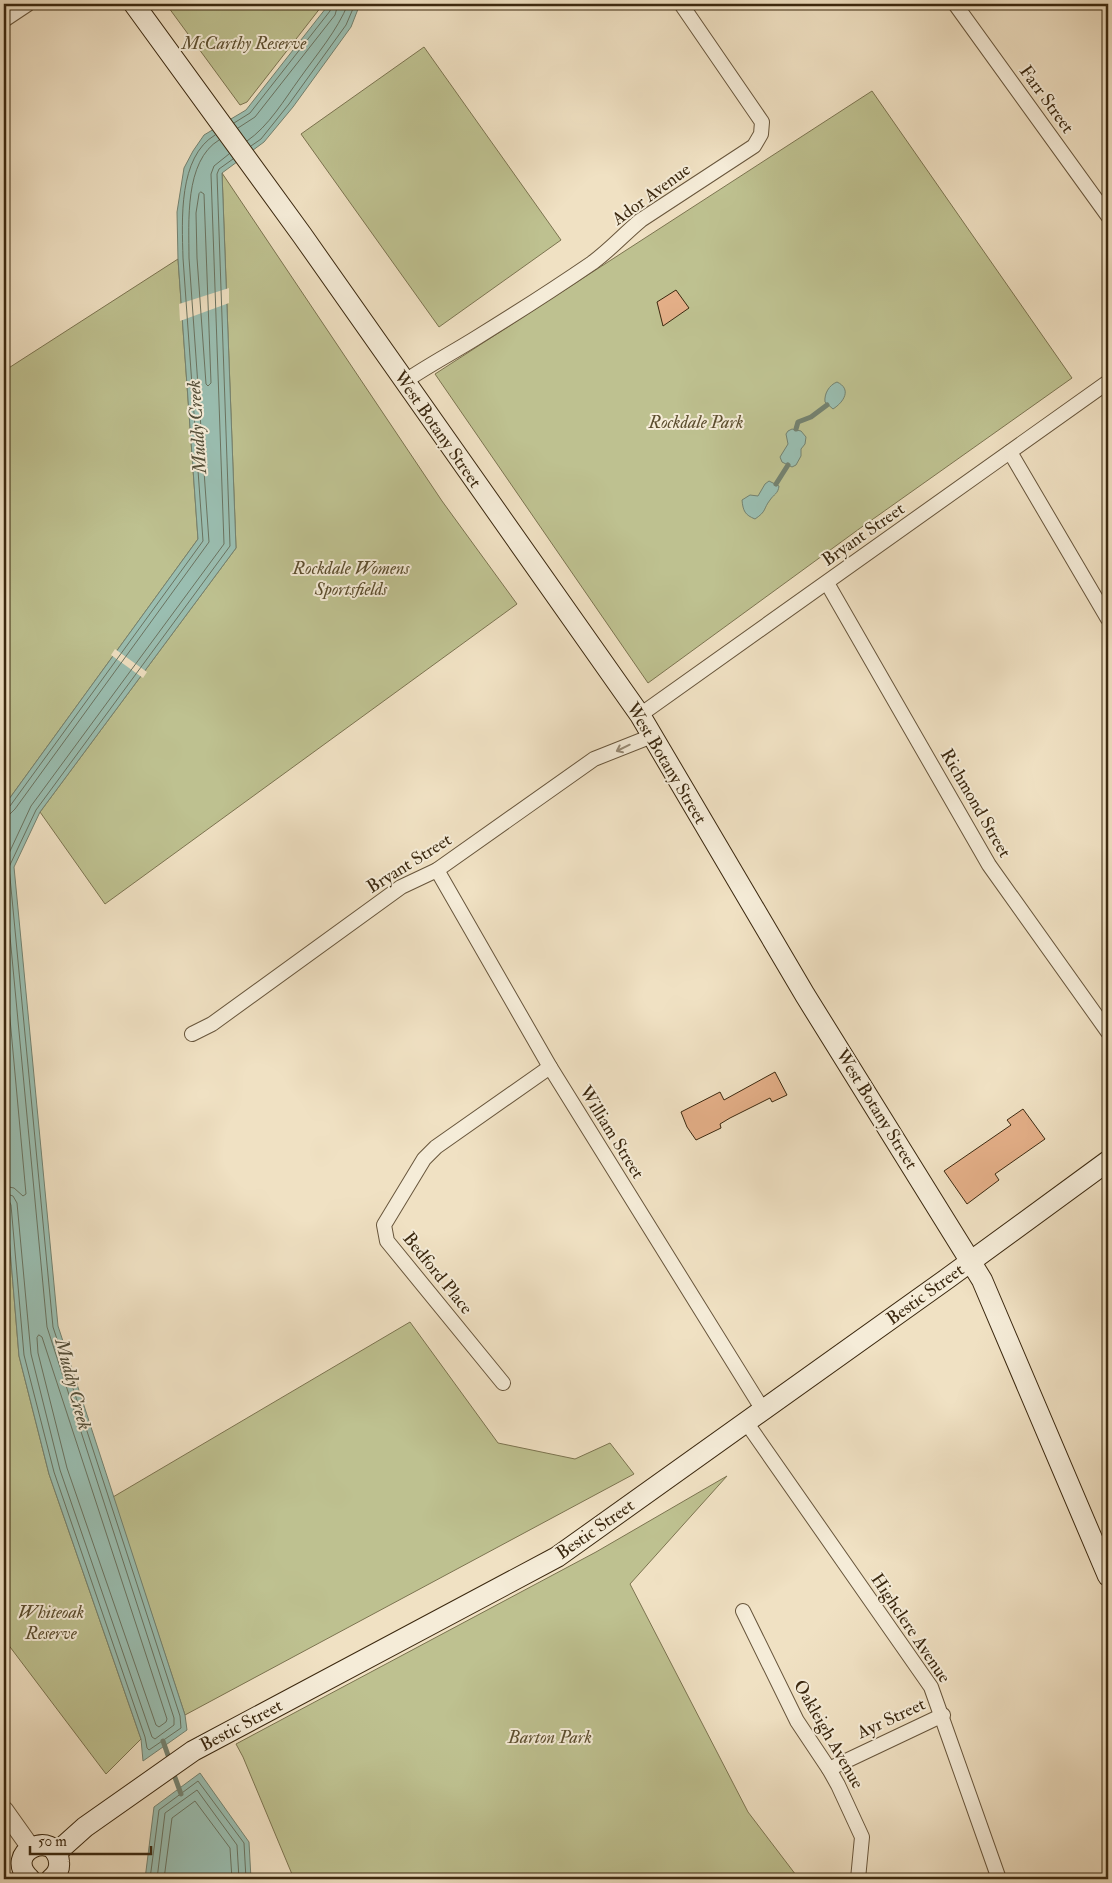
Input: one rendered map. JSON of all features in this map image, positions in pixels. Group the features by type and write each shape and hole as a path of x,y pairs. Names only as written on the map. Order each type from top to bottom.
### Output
{"main road":[{"name":"West Botany Street","path":"134,4 302,236 640,715 805,995 971,1262 986,1291 1108,1576"},
{"name":"Bestic Street","path":"56,1853 85,1827 193,1751 556,1557 971,1262 1108,1161"},
{"path":"24,1878 22,1869 23,1857 31,1848 42,1845 47,1846 56,1853 59,1866 56,1875 50,1879"}],"street":[{"path":"4,20 28,4"},
{"name":"Ador Avenue","path":"404,382 424,368 475,339 593,262 641,220 754,146 761,134 762,122 680,4"},
{"name":"Farr Street","path":"955,4 1108,216"},
{"name":"Bryant Street","path":"640,715 1108,382"},
{"path":"1010,452 1108,619"},
{"name":"Richmond Street","path":"827,583 989,864 1108,1032"},
{"name":"Bryant Street","path":"192,1034 212,1024 402,886 437,870 594,760 652,736"},
{"name":"William Street","path":"437,870 550,1067 763,1410"},
{"name":"Bedford Place","path":"503,1383 387,1241 384,1225 424,1159 436,1147 550,1067"},
{"name":"Highclere Avenue","path":"746,1422 931,1687 999,1879"},
{"name":"Oakleigh Avenue","path":"743,1611 797,1721 829,1769 862,1837 858,1879"},
{"name":"Ayr Street","path":"829,1769 942,1715"},
{"path":"4,1810 31,1848"}],"green space":[{"name":"McCarthy Reserve","path":"166,4 322,4 247,102 240,105"},
{"path":"424,47 561,240 439,327 301,134"},
{"name":"Rockdale Park","path":"872,91 1072,378 859,529 648,683 435,374"},
{"name":"Rockdale Womens Sportsfields","path":"222,173 442,501 517,604 105,904 40,812 236,548"},
{"path":"178,259 198,539 4,806 4,371"},
{"name":"Whiteoak Reserve","path":"4,1177 19,1356 49,1474 141,1739 106,1774 4,1639"},
{"path":"410,1322 498,1443 575,1459 610,1443 634,1474 185,1715 113,1497"},
{"name":"Barton Park","path":"727,1476 630,1584 748,1812 799,1879 294,1879 236,1744 596,1552"}],"water":[{"path":"327,4 360,4 351,27 293,107 264,142 222,173 236,548 40,812 14,867 58,1326 185,1715 187,1730 143,1761 141,1739 49,1474 19,1356 4,1177 4,806 198,539 178,259 177,212 184,168 204,135 246,110 326,8"},
{"path":"837,382 844,388 845,396 833,409 825,402 825,396 829,388"},
{"path":"792,429 801,431 806,437 805,444 801,449 801,456 796,465 792,467 782,462 780,457 788,444 786,434"},
{"path":"769,481 779,486 778,491 763,512 755,519 745,512 742,500 750,495 758,496"},
{"path":"200,1773 249,1842 251,1879 145,1879 154,1807"}],"pier":[{"path":"229,288 229,303 180,321 179,304"},
{"path":"115,649 147,672 143,678 111,655"}],"building":[{"path":"676,290 689,308 663,326 657,302"},
{"path":"775,1072 787,1095 772,1102 770,1098 730,1118 720,1124 721,1128 696,1140 687,1127 681,1112 720,1092 724,1100"},
{"path":"1023,1109 1045,1139 995,1174 999,1180 967,1204 944,1171 1011,1125 1007,1120"}],"waterway":[{"path":"796,429 798,422 811,417 827,405"},
{"path":"776,484 788,465"},
{"name":"Muddy Creek","path":"163,1741 170,1761"},
{"name":"Muddy Creek","path":"173,1772 181,1794"}]}
